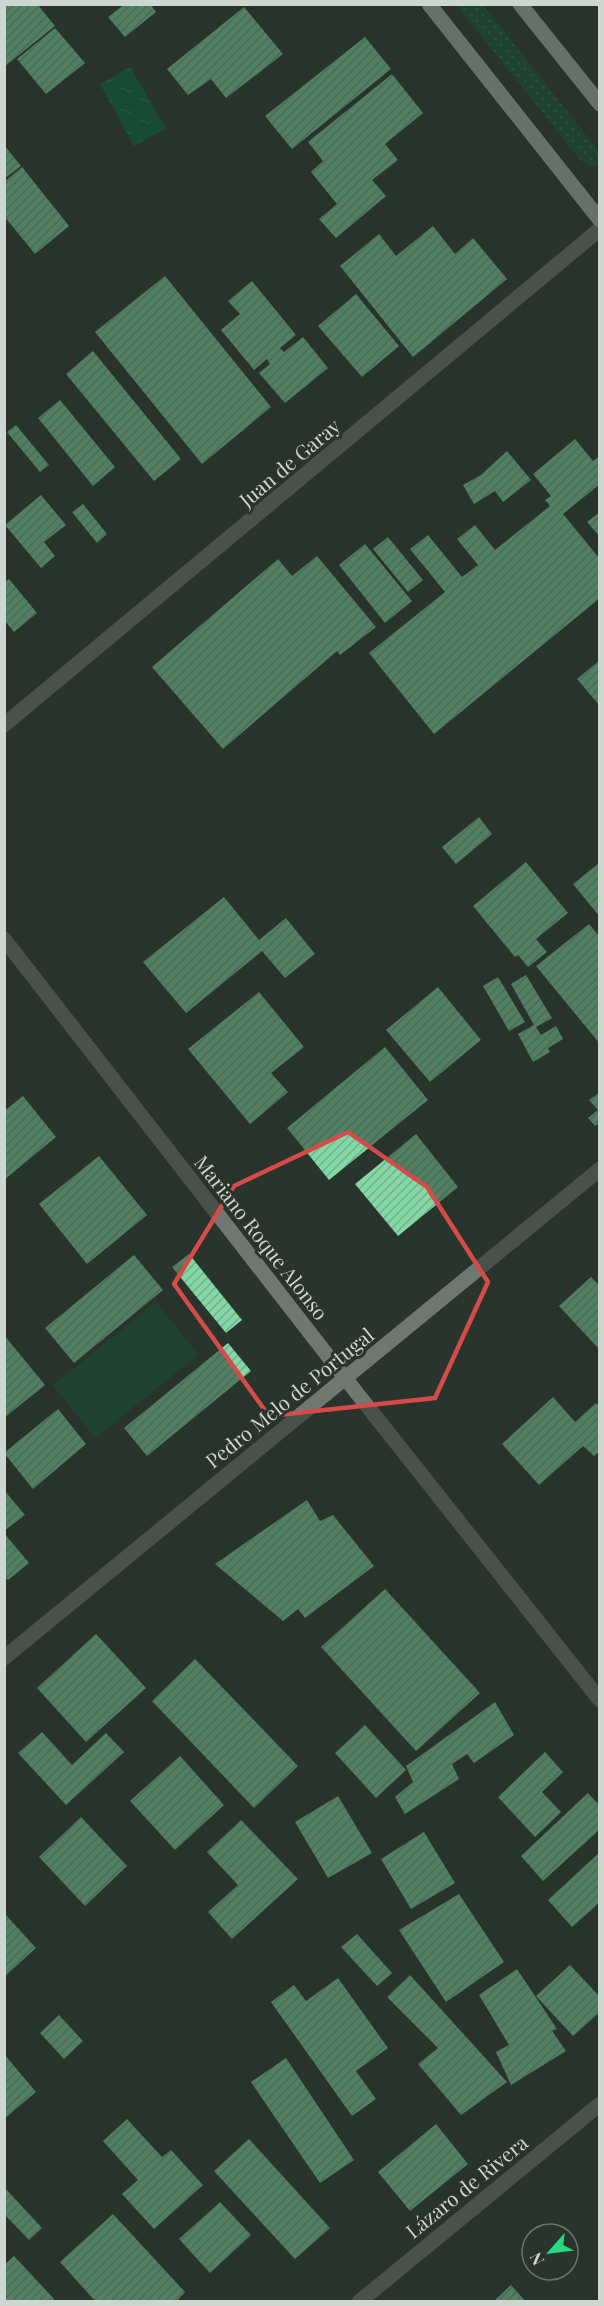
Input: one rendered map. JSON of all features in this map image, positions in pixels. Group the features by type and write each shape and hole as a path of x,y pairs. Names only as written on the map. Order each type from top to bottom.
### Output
{"main road":[{"path":"429,4 600,220"},
{"path":"520,4 599,104"}],"street":[{"name":"Juan de Garay","path":"4,725 600,229"},
{"name":"Mariano Roque Alonso","path":"4,939 345,1378 600,1700"},
{"name":"Pedro Melo de Portugal","path":"4,1658 600,1169"},
{"name":"Lázaro de Rivera","path":"359,2301 600,2104"}],"highlighted area":[{"path":"348,1132 427,1187 488,1282 435,1398 269,1416 174,1284 234,1186"}],"shaded area":[{"path":"457,5 483,5 597,149 599,163 594,167 581,161"},
{"path":"156,1302 198,1355 95,1438 53,1385"}],"water":[{"path":"130,67 166,128 134,146 100,84"}],"building":[{"path":"4,4 37,4 55,26 4,67"},
{"path":"125,4 150,4 156,12 125,37 108,17"},
{"path":"244,7 283,54 226,98 211,79 188,95 167,69"},
{"path":"55,28 85,63 46,94 17,59"},
{"path":"365,37 391,69 292,149 265,116"},
{"path":"392,74 423,113 385,144 398,160 372,180 386,196 336,238 319,219 337,204 311,172 323,161 308,142"},
{"path":"4,145 21,166 4,179"},
{"path":"22,167 69,226 35,254 4,216 4,182"},
{"path":"433,226 455,254 473,238 507,279 413,357 340,266 379,234 396,256"},
{"path":"165,276 271,407 202,464 95,332"},
{"path":"252,281 296,335 280,348 284,352 303,337 328,368 285,403 259,373 270,364 267,359 254,370 221,330 240,314 228,301"},
{"path":"356,294 399,346 362,377 318,326"},
{"path":"93,351 181,459 154,481 66,374"},
{"path":"60,400 115,467 93,486 38,418"},
{"path":"16,425 49,465 40,472 7,432"},
{"path":"575,439 593,461 600,456 600,484 563,514 600,559 600,598 434,734 369,653 445,592 410,549 428,535 462,577 478,565 457,539 475,525 495,550 550,506 545,500 551,496 533,474"},
{"path":"507,451 531,480 503,502 495,491 474,504 463,485 481,475"},
{"path":"41,495 66,525 44,542 55,556 41,568 5,525"},
{"path":"83,504 107,534 97,543 72,512"},
{"path":"600,512 600,537 587,522"},
{"path":"388,537 423,580 408,592 373,549"},
{"path":"365,544 412,601 385,623 339,565"},
{"path":"317,556 376,627 340,655 337,651 223,749 152,667 278,559 292,576"},
{"path":"9,579 37,613 14,632 5,621 5,582"},
{"path":"600,660 600,706 577,679"},
{"path":"479,817 492,834 456,864 442,847"},
{"path":"526,862 568,913 536,939 547,952 528,967 518,955 515,957 473,906"},
{"path":"598,864 600,866 600,917 573,884"},
{"path":"224,897 259,940 286,918 315,954 285,978 262,951 186,1013 143,962"},
{"path":"589,924 600,937 600,1044 536,966"},
{"path":"526,975 552,1018 536,1027 541,1035 556,1026 563,1039 548,1048 550,1052 533,1062 518,1034 534,1025 511,984"},
{"path":"498,977 525,1022 509,1031 483,986"},
{"path":"438,987 481,1040 430,1082 386,1030"},
{"path":"259,992 304,1047 271,1073 288,1092 250,1124 188,1049"},
{"path":"385,1047 428,1100 329,1180 287,1128"},
{"path":"600,1092 600,1123 595,1126 588,1118 598,1110 589,1100"},
{"path":"23,1096 56,1137 4,1180 4,1111"},
{"path":"416,1134 458,1187 398,1236 355,1184"},
{"path":"99,1156 147,1215 87,1264 39,1204"},
{"path":"189,1254 242,1320 226,1333 172,1267"},
{"path":"134,1255 163,1290 74,1363 45,1328"},
{"path":"591,1277 600,1286 598,1348 559,1306"},
{"path":"4,1335 45,1385 4,1418"},
{"path":"228,1343 251,1371 147,1456 124,1428"},
{"path":"553,1397 575,1422 596,1403 600,1407 600,1451 594,1456 583,1446 539,1485 502,1444"},
{"path":"58,1409 86,1444 33,1489 4,1453"},
{"path":"4,1490 25,1515 4,1531"},
{"path":"307,1500 320,1521 333,1515 374,1566 305,1618 298,1609 283,1621 215,1564"},
{"path":"4,1533 29,1563 8,1580 4,1577"},
{"path":"385,1589 480,1693 416,1751 321,1647"},
{"path":"96,1634 146,1688 86,1742 37,1688"},
{"path":"195,1659 298,1766 254,1808 152,1701"},
{"path":"495,1702 514,1735 474,1763 467,1754 452,1764 459,1779 405,1814 395,1797 413,1782 406,1766"},
{"path":"365,1725 406,1770 376,1798 335,1753"},
{"path":"42,1732 72,1765 106,1733 124,1752 66,1805 18,1753"},
{"path":"545,1752 563,1772 542,1792 561,1812 535,1837 498,1797"},
{"path":"180,1756 224,1805 175,1850 130,1801"},
{"path":"588,1793 600,1806 600,1829 543,1881 521,1856"},
{"path":"338,1796 372,1853 328,1878 295,1822"},
{"path":"81,1817 127,1866 85,1906 39,1857"},
{"path":"241,1820 298,1879 232,1939 208,1912 238,1885 207,1852"},
{"path":"424,1832 455,1883 411,1909 381,1859"},
{"path":"600,1852 600,1902 572,1927 548,1900"},
{"path":"459,1894 504,1962 446,2002 399,1930"},
{"path":"4,1913 36,1948 4,1977"},
{"path":"357,1934 392,1973 377,1986 341,1947"},
{"path":"570,1965 600,1997 600,2012 573,2036 536,1996"},
{"path":"517,1969 557,2029 552,2031 566,2051 511,2085 496,2052 509,2045 479,1995"},
{"path":"410,1975 507,2082 461,2115 418,2064 438,2048 387,1997"},
{"path":"338,1978 388,2048 356,2071 376,2099 352,2116 271,2002 294,1985 306,2001"},
{"path":"59,2015 83,2041 64,2059 40,2033"},
{"path":"4,2054 36,2092 4,2119"},
{"path":"286,2058 354,2160 320,2183 251,2082"},
{"path":"127,2119 162,2157 171,2150 203,2185 154,2229 122,2194 138,2180 103,2141"},
{"path":"436,2124 468,2164 410,2211 378,2172"},
{"path":"249,2139 330,2228 295,2259 214,2171"},
{"path":"4,2187 42,2228 29,2240 4,2214"},
{"path":"220,2202 251,2235 210,2273 179,2239"},
{"path":"113,2214 185,2292 176,2302 96,2302 60,2262"},
{"path":"14,2256 54,2299 51,2302 4,2302 4,2265"},
{"path":"511,2285 526,2302 493,2302"}]}
